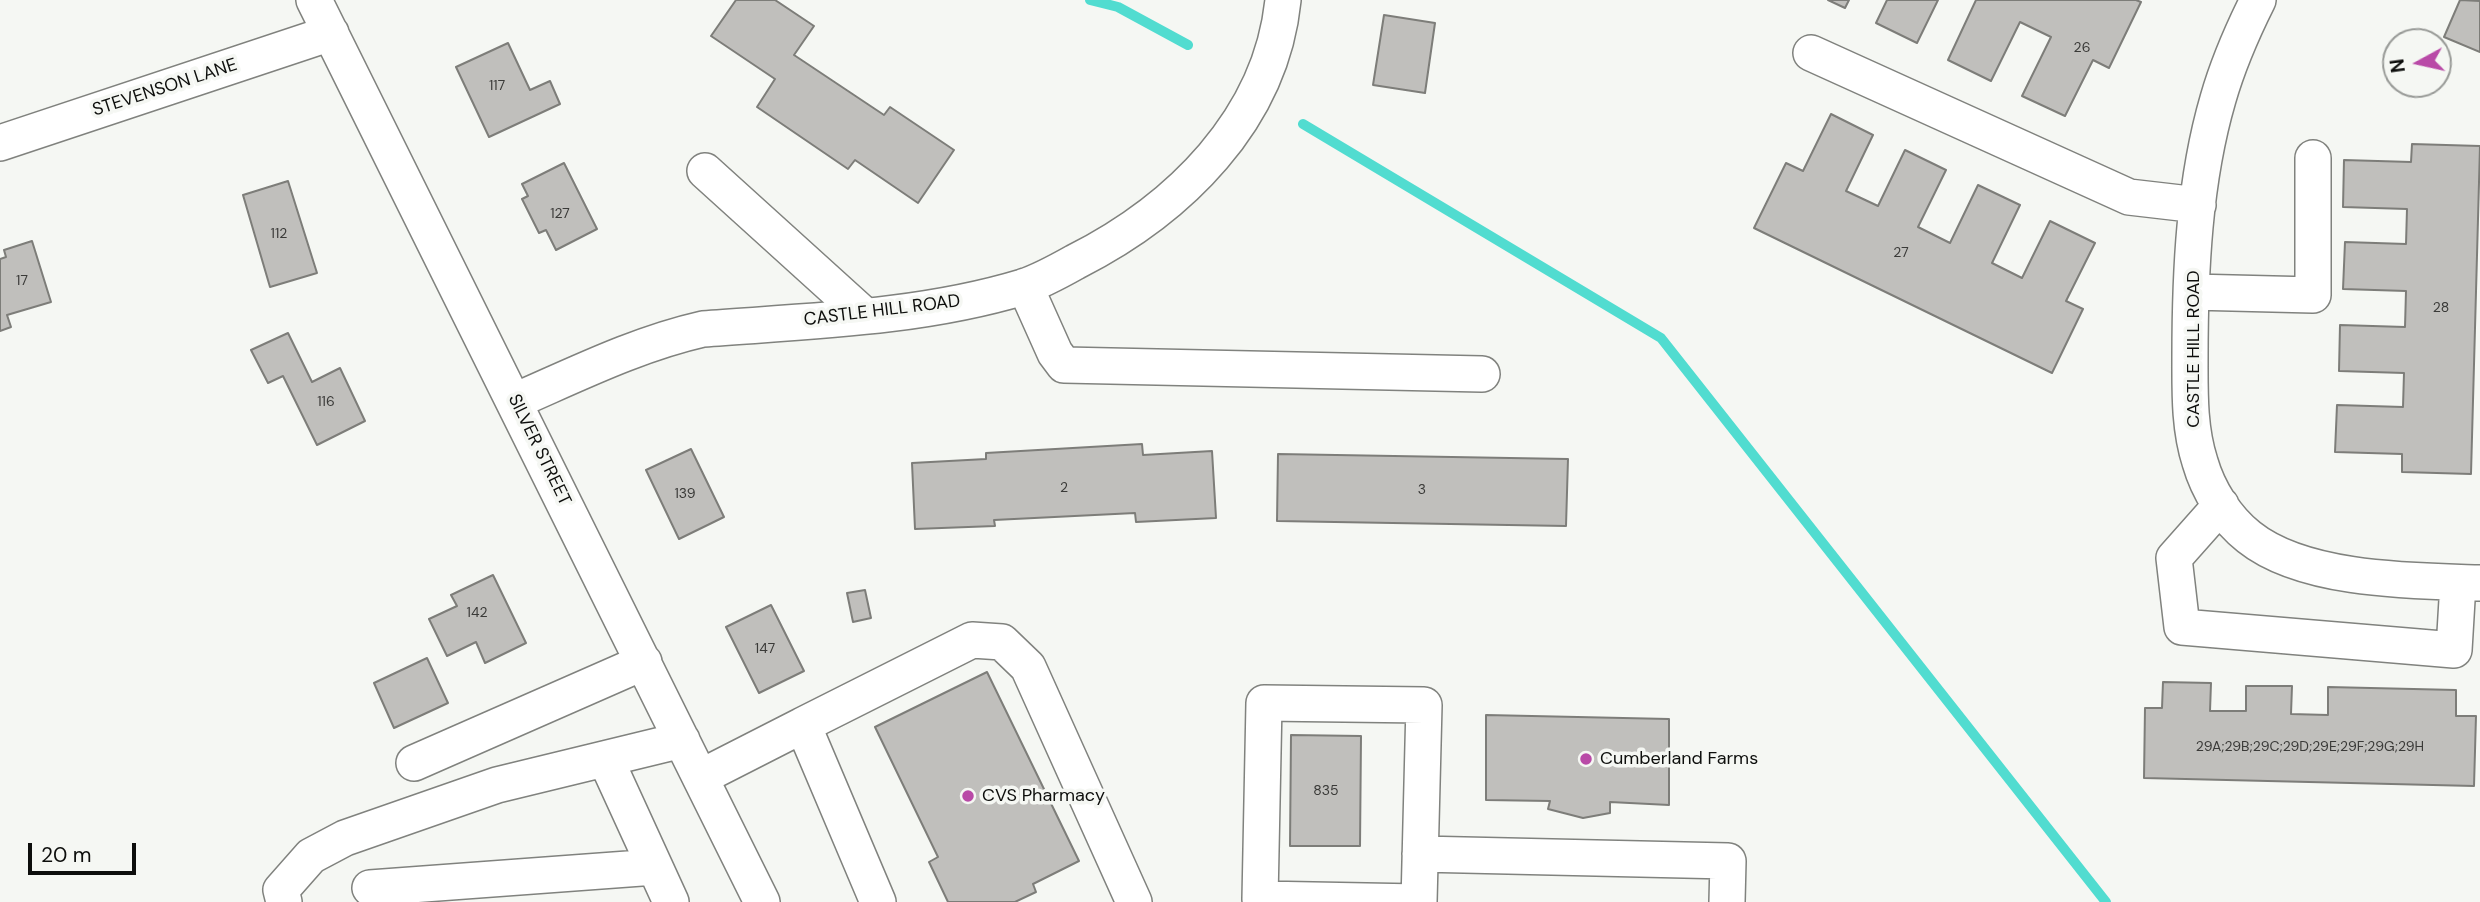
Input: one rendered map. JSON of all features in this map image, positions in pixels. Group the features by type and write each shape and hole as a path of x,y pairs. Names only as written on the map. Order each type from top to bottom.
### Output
{"street":[{"name":"SILVER STREET","path":"314,0 762,902"},
{"name":"CASTLE HILL ROAD","path":"515,401 643,345 703,329 944,306 1025,286 1123,235 1177,194 1218,151 1238,125 1264,79 1278,38 1283,0"},
{"name":"CASTLE HILL ROAD","path":"2258,0 2233,55 2218,99 2198,205 2192,292 2191,418 2200,463 2221,505 2249,538 2267,549 2333,572 2403,581 2469,583"},
{"name":"STEVENSON LANE","path":"0,143 331,33"},
{"path":"1811,53 2129,197 2198,205"},
{"path":"2192,292 2313,295 2313,158"},
{"path":"705,171 864,315"},
{"path":"1025,286 1055,353 1064,365 1482,374"},
{"path":"2221,505 2174,558 2182,627 2454,650 2469,583"},
{"path":"701,777 972,640 1002,642 1028,667 1134,902 1106,902"},
{"path":"414,763 644,662"},
{"path":"1264,703 1424,705 1420,854 1419,902 1260,899 1264,703"},
{"path":"803,725 878,902"},
{"path":"284,902 281,890 298,867 311,856 345,838 497,785 682,740"},
{"path":"606,760 671,902"},
{"path":"345,838 373,895 655,867"},
{"path":"1420,854 1728,861 1727,902"},
{"path":"298,867 304,902"}],"building":[{"path":"736,0 775,0 814,26 794,55 884,115 890,107 954,150 918,203 855,160 848,169 757,107 775,79 711,36"},
{"path":"1828,0 1849,0 1845,8"},
{"path":"1887,0 1938,0 1917,43 1876,23"},
{"path":"1976,0 2141,2 2109,68 2093,60 2065,116 2022,96 2051,37 2020,22 1991,81 1948,60"},
{"path":"2460,0 2480,1 2480,52 2452,40 2452,28 2448,28"},
{"path":"1384,15 1435,23 1425,93 1373,85"},
{"path":"508,43 530,90 550,81 560,104 489,137 456,67"},
{"path":"1831,114 1873,135 1846,191 1878,206 1905,150 1946,170 1918,227 1950,243 1978,185 2020,205 1992,263 2022,278 2050,221 2095,243 2066,301 2083,309 2052,373 1754,228 1786,163 1803,171"},
{"path":"2412,144 2480,146 2471,474 2402,472 2402,454 2335,452 2337,405 2403,407 2404,373 2339,371 2340,325 2405,327 2406,291 2343,289 2345,242 2406,244 2407,209 2343,207 2344,160 2411,162"},
{"path":"564,163 597,229 556,250 546,230 539,233 522,199 528,196 522,184"},
{"path":"288,181 317,273 270,287 243,195"},
{"path":"32,241 51,302 7,315 11,327 0,331 0,259 6,257 4,250"},
{"path":"288,333 312,382 340,368 365,421 317,445 283,376 268,383 251,350"},
{"path":"1142,444 1143,455 1212,451 1216,518 1136,522 1135,513 994,520 995,526 915,529 912,463 986,459 986,453"},
{"path":"691,449 724,517 679,539 646,470"},
{"path":"1278,454 1568,459 1566,526 1277,521"},
{"path":"493,575 526,643 485,663 476,642 447,656 429,619 457,606 451,595"},
{"path":"865,590 871,618 853,622 847,593"},
{"path":"771,605 804,671 759,693 726,627"},
{"path":"427,658 448,703 394,728 374,683"},
{"path":"987,672 1079,861 1033,884 1036,892 1015,902 948,902 929,862 938,857 875,727"},
{"path":"2163,682 2211,683 2210,711 2246,711 2246,686 2292,686 2291,714 2328,715 2328,687 2456,690 2456,716 2476,716 2474,786 2144,778 2145,708 2162,708"},
{"path":"1486,715 1669,719 1669,805 1610,802 1610,813 1583,818 1548,809 1550,801 1486,800"},
{"path":"1291,735 1361,736 1360,846 1290,846"}],"waterway":[{"path":"1090,0 1118,7 1188,45"},
{"path":"1303,124 1661,338 2106,902"}],"place":[{"name":"Cumberland Farms","path":"1586,759"},
{"name":"CVS Pharmacy","path":"968,796"}]}
